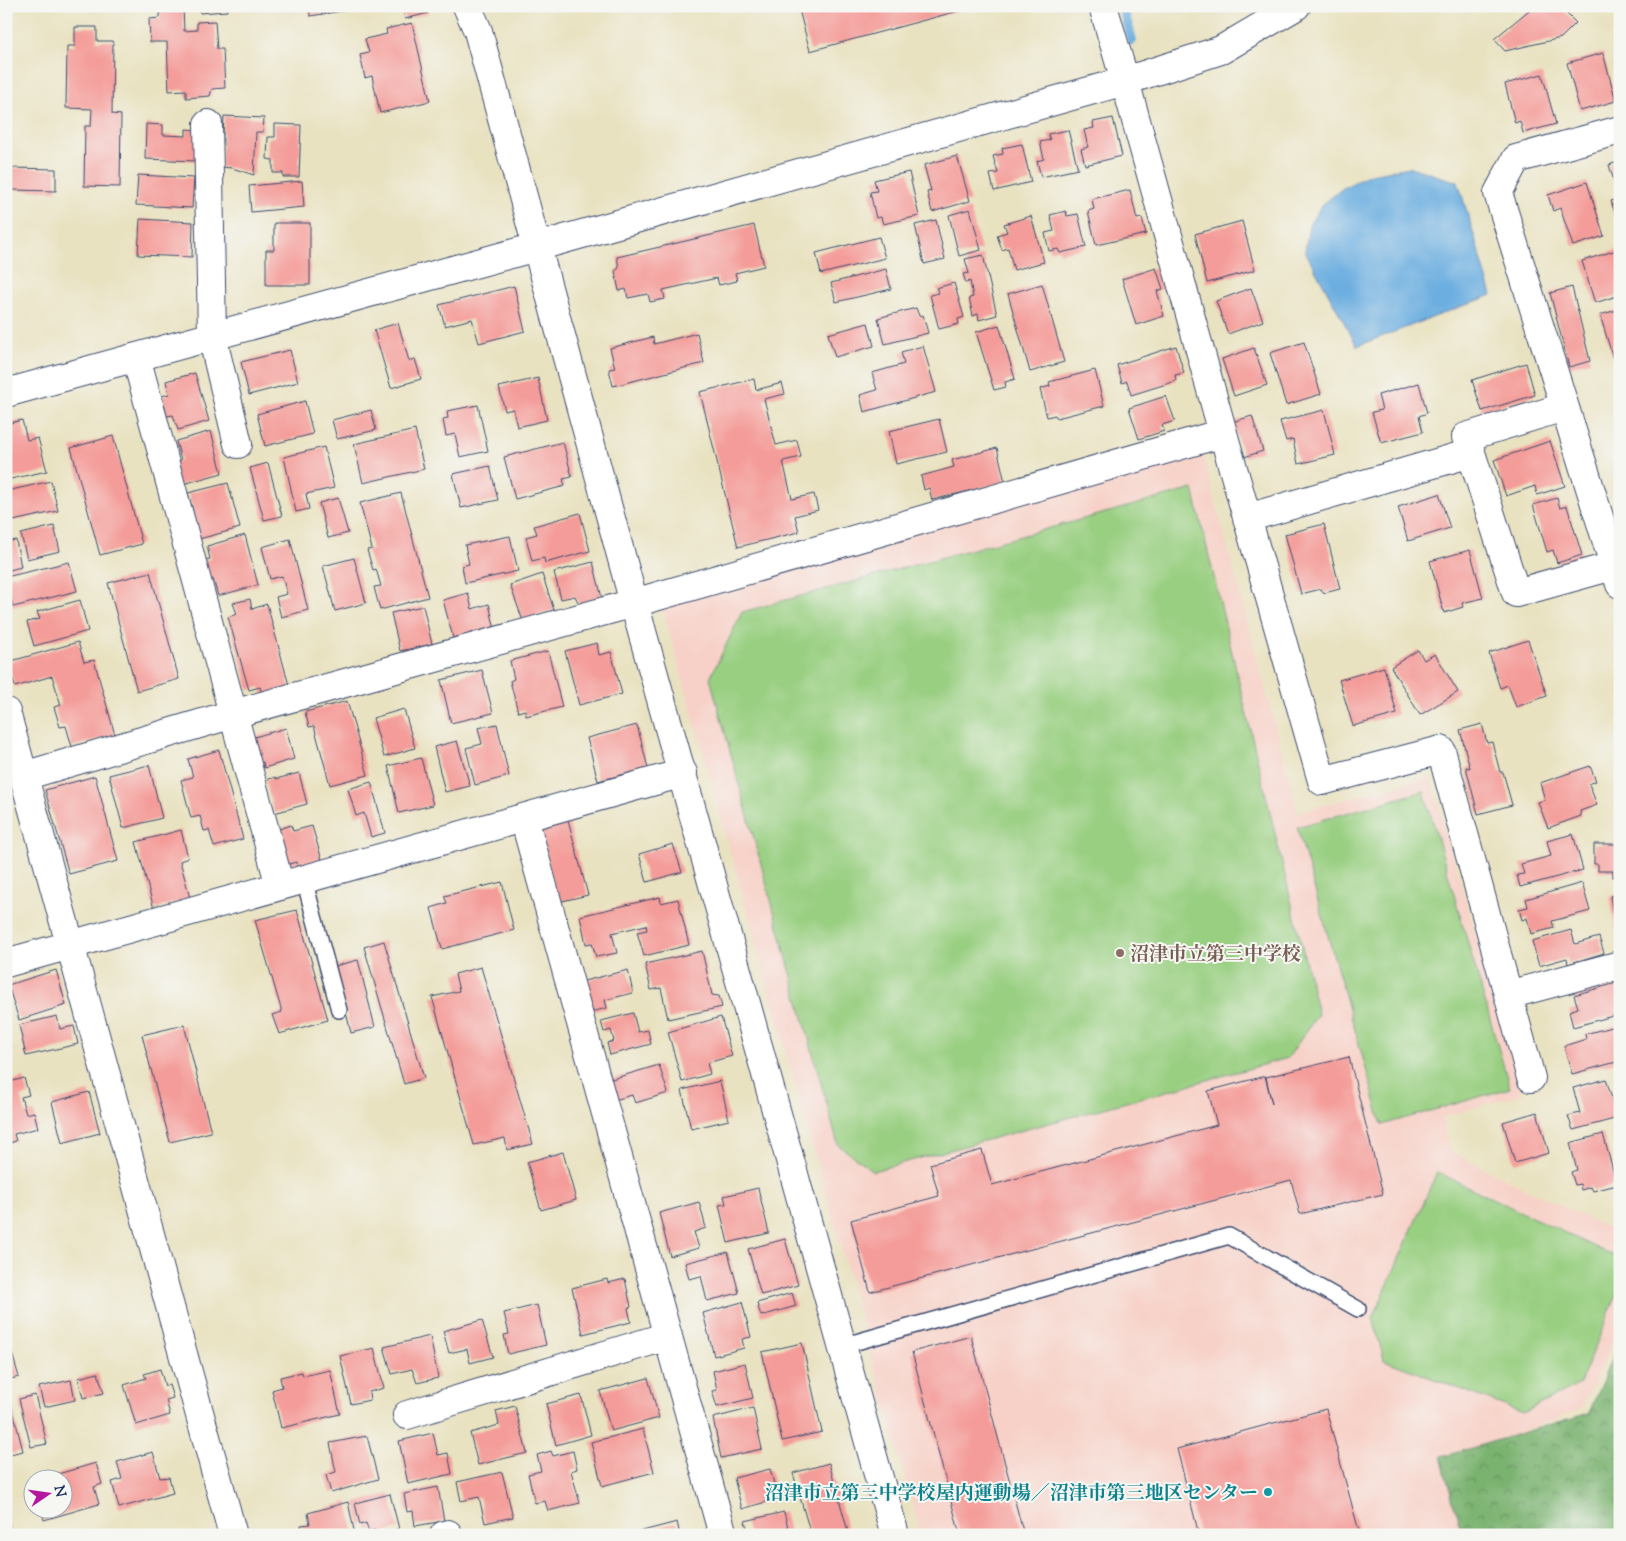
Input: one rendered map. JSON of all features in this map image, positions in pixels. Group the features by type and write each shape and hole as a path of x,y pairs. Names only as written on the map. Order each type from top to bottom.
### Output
{"street":[{"path":"467,6 478,31 634,602 895,1535"},
{"path":"1103,6 1322,781 1441,750 1531,1078"},
{"path":"6,393 536,247 1125,81 1221,50 1296,6"},
{"path":"208,124 212,336 238,444"},
{"path":"1564,407 1466,437 1516,593 1618,571 1564,407 1498,194 1516,159 1620,130"},
{"path":"136,357 233,714 292,883"},
{"path":"24,776 233,714 634,602 1223,433"},
{"path":"1247,518 1471,453"},
{"path":"6,712 234,1535"},
{"path":"6,963 682,773"},
{"path":"524,818 723,1535"},
{"path":"1508,995 1620,965"},
{"path":"407,1415 668,1336"}],"lane":[{"path":"292,883 339,1010"},
{"path":"842,1346 1229,1236 1358,1309"}],"shaded area":[{"name":"沼津市立第三中学校","path":"1202,452 1298,812 1430,777 1522,1094 1442,1117 1450,1152 1620,1234 1620,1327 1581,1409 1446,1462 1464,1535 921,1535 662,605"}],"green space":[{"path":"1193,489 1318,1014 1288,1058 873,1171 838,1145 710,678 742,612"},
{"path":"1424,791 1510,1088 1382,1125 1297,827"},
{"path":"1437,1172 1620,1259 1620,1286 1580,1384 1523,1413 1384,1360 1373,1318"},
{"path":"1620,1338 1620,1535 1462,1535 1441,1457 1589,1413"}],"water":[{"path":"1410,167 1458,182 1492,295 1357,346 1305,251 1309,225 1322,205 1343,188 1370,174"}],"building":[{"path":"160,6 183,6 184,31 197,30 197,22 215,21 217,49 223,49 225,88 212,89 210,96 186,98 186,90 169,91 167,42 150,42 149,19 160,18"},
{"path":"200,6 227,6 227,11 200,13"},
{"path":"309,6 368,6 368,7 310,16"},
{"path":"402,6 427,6 428,13 405,19"},
{"path":"798,6 973,6 973,7 810,51"},
{"path":"1534,6 1559,6 1576,23 1561,38 1505,51 1494,39"},
{"path":"412,23 430,101 380,113 372,76 365,78 360,55 369,53 365,39 387,34 386,29"},
{"path":"75,27 97,27 97,41 113,41 112,114 121,115 120,187 84,186 85,126 91,126 92,109 66,108 67,46 75,46"},
{"path":"1603,53 1616,101 1580,111 1567,63"},
{"path":"1542,74 1556,124 1523,133 1520,121 1515,123 1505,84"},
{"path":"224,116 264,118 263,132 256,132 254,175 232,168 221,167"},
{"path":"1113,118 1122,156 1085,165 1081,149 1088,147 1084,130 1094,128 1093,122"},
{"path":"146,124 163,125 163,135 186,136 186,129 198,130 197,161 145,159"},
{"path":"275,124 301,125 299,177 283,177 283,173 273,173 273,160 267,159 268,137 275,137"},
{"path":"1068,130 1078,169 1041,177 1037,161 1044,159 1040,142 1050,140 1048,134"},
{"path":"1022,144 1031,182 994,191 990,174 998,173 993,156 1003,154 1002,148"},
{"path":"957,156 970,201 932,212 927,192 931,191 924,165"},
{"path":"1620,161 1620,197 1619,197 1609,165"},
{"path":"12,168 56,169 56,191 12,190"},
{"path":"909,172 919,216 883,224 881,217 876,218 870,192 877,191 874,180"},
{"path":"138,175 194,178 192,208 136,205"},
{"path":"302,181 304,207 251,212 249,186"},
{"path":"1587,182 1604,236 1573,246 1560,208 1553,211 1548,195"},
{"path":"1130,190 1137,219 1142,218 1146,234 1096,245 1088,211 1094,209 1092,199"},
{"path":"1620,198 1620,226 1619,226 1611,201"},
{"path":"970,209 981,250 959,256 949,215"},
{"path":"1066,211 1067,216 1078,214 1086,247 1060,253 1058,249 1049,251 1045,233 1054,231 1050,215"},
{"path":"1031,216 1044,262 1014,270 1008,248 1002,250 997,235 1007,232 1004,224"},
{"path":"140,219 193,222 192,257 138,255"},
{"path":"936,220 945,259 924,264 915,225"},
{"path":"1242,221 1255,270 1207,283 1195,234"},
{"path":"274,223 310,223 310,285 266,285 266,250 274,250"},
{"path":"754,225 764,266 735,273 737,281 719,285 717,278 663,290 665,299 650,302 648,294 628,298 626,289 619,291 615,271 619,268 617,257"},
{"path":"879,237 885,258 821,274 816,253"},
{"path":"1620,249 1620,295 1595,303 1582,261"},
{"path":"983,255 997,315 979,320 978,314 973,316 969,298 973,297 970,281 966,283 963,274 969,273 965,259"},
{"path":"1156,268 1163,289 1157,291 1164,316 1136,325 1122,279"},
{"path":"886,269 891,289 836,302 831,283"},
{"path":"954,283 964,317 958,319 959,324 939,329 930,295 939,293 936,288"},
{"path":"1042,284 1064,362 1030,372 1008,294"},
{"path":"514,286 525,331 479,343 472,319 445,326 439,305"},
{"path":"1572,287 1590,361 1569,367 1550,293"},
{"path":"1251,288 1263,321 1228,334 1216,301"},
{"path":"916,308 919,316 923,315 928,333 885,344 878,318"},
{"path":"1620,309 1620,356 1613,358 1600,315"},
{"path":"398,323 409,361 415,359 421,379 391,388 374,330"},
{"path":"868,323 874,346 835,357 828,334"},
{"path":"999,325 1015,379 1005,382 1006,387 994,390 976,332"},
{"path":"697,333 704,363 613,386 609,369 615,368 610,348 653,337 654,344"},
{"path":"1304,342 1321,394 1286,405 1270,353"},
{"path":"923,346 936,392 864,412 860,395 877,390 872,373 904,364 901,352"},
{"path":"1176,346 1184,373 1175,375 1176,381 1131,395 1127,381 1122,383 1117,365"},
{"path":"1254,348 1267,385 1234,396 1222,359"},
{"path":"290,350 298,382 249,395 241,362"},
{"path":"1526,363 1535,395 1482,411 1472,380"},
{"path":"1095,370 1104,406 1057,418 1055,415 1047,417 1040,389 1050,386 1049,382"},
{"path":"195,373 209,421 178,430 173,415 167,416 162,396 169,394 166,381"},
{"path":"538,378 547,420 517,427 513,409 505,411 499,387"},
{"path":"754,379 756,390 782,383 785,394 764,399 776,445 797,440 801,457 783,461 792,499 814,494 818,510 795,516 799,532 738,547 700,392"},
{"path":"1419,383 1427,413 1419,416 1423,432 1381,443 1372,412 1382,410 1378,395"},
{"path":"1166,396 1175,421 1162,425 1164,431 1139,439 1129,408"},
{"path":"305,401 313,434 265,446 257,414"},
{"path":"478,405 488,451 460,457 455,434 446,436 443,419 448,418 447,411"},
{"path":"371,410 376,430 337,439 332,420"},
{"path":"1324,410 1335,455 1298,464 1293,439 1286,441 1280,421"},
{"path":"1252,416 1263,451 1244,457 1232,422"},
{"path":"939,419 947,452 896,464 889,431"},
{"path":"22,420 27,440 38,438 47,471 6,480 6,424"},
{"path":"415,430 424,469 363,483 354,444"},
{"path":"211,431 222,473 176,486 173,462 181,460 176,441"},
{"path":"113,436 142,544 100,555 71,448"},
{"path":"1550,441 1565,486 1537,495 1535,486 1506,496 1494,460"},
{"path":"563,442 572,477 563,479 565,486 515,499 504,457"},
{"path":"324,447 334,488 306,494 309,509 296,512 284,457"},
{"path":"997,448 1005,482 932,500 929,488 924,490 921,476 954,467 952,460"},
{"path":"268,463 282,516 264,520 250,468"},
{"path":"490,466 498,500 461,508 453,474"},
{"path":"51,481 58,511 13,521 7,491"},
{"path":"228,483 240,528 199,539 188,512 193,511 188,493"},
{"path":"401,493 428,597 380,610 374,587 381,586 376,569 373,570 367,550 372,549 360,503"},
{"path":"1439,494 1450,528 1408,541 1398,507"},
{"path":"338,498 348,533 328,538 319,503"},
{"path":"1557,498 1560,508 1567,506 1582,555 1557,563 1553,550 1547,552 1533,505"},
{"path":"580,513 590,551 545,563 544,558 532,561 526,537 537,534 534,526"},
{"path":"1324,524 1340,589 1324,593 1321,589 1301,594 1285,534"},
{"path":"54,526 60,551 27,559 21,534"},
{"path":"245,535 258,585 218,596 213,579 207,581 201,561 210,559 207,546"},
{"path":"510,536 518,571 465,583 462,566 469,564 465,545"},
{"path":"290,539 308,610 281,617 276,597 287,594 282,576 270,579 262,547"},
{"path":"16,540 21,567 6,571 6,542"},
{"path":"1470,550 1483,598 1462,603 1463,607 1444,613 1430,561"},
{"path":"354,558 366,603 335,611 323,566"},
{"path":"69,562 77,591 13,607 6,577"},
{"path":"593,562 602,598 579,604 575,596 561,599 554,572"},
{"path":"150,572 179,679 137,691 108,583"},
{"path":"542,574 554,610 523,621 510,585"},
{"path":"468,593 472,609 489,604 495,630 454,641 443,600"},
{"path":"250,599 252,609 267,604 290,689 263,696 260,687 249,690 228,617 237,614 233,603"},
{"path":"80,600 88,631 34,646 27,622 40,619 37,612"},
{"path":"423,606 432,644 400,651 391,613"},
{"path":"1528,640 1547,696 1516,707 1508,685 1500,688 1489,653"},
{"path":"78,642 84,662 94,660 115,735 72,747 66,726 60,727 54,707 61,705 52,676 15,687 8,662"},
{"path":"597,643 599,655 611,652 622,694 579,705 565,651"},
{"path":"1418,650 1424,660 1435,654 1458,692 1420,715 1391,667"},
{"path":"548,651 562,707 526,716 525,710 518,712 510,681 514,679 510,661"},
{"path":"1384,667 1397,714 1353,726 1339,680"},
{"path":"482,670 493,713 451,723 441,680"},
{"path":"347,701 368,775 330,785 314,726 309,727 305,712"},
{"path":"404,709 415,748 384,757 373,718"},
{"path":"497,724 509,776 475,785 466,748 482,744 478,728"},
{"path":"1482,724 1487,743 1492,742 1512,805 1478,814 1466,767 1470,768 1460,730"},
{"path":"637,725 648,768 598,781 587,738"},
{"path":"286,728 294,759 264,768 263,762 258,764 251,738"},
{"path":"457,741 470,786 445,792 434,747"},
{"path":"219,750 243,839 214,847 209,830 204,831 200,816 191,818 181,780 193,777 188,759"},
{"path":"421,758 433,805 399,813 388,766"},
{"path":"149,765 162,818 123,828 109,775"},
{"path":"1590,766 1596,781 1589,784 1597,805 1580,811 1581,816 1548,828 1538,802 1545,800 1540,783"},
{"path":"299,773 307,804 274,813 265,780"},
{"path":"95,776 118,861 69,874 45,790"},
{"path":"371,782 385,833 371,837 364,813 356,816 348,789"},
{"path":"568,820 588,895 558,902 539,828"},
{"path":"291,825 293,831 312,826 322,860 297,867 296,862 286,865 276,830"},
{"path":"181,830 188,858 180,861 190,898 154,909 136,842"},
{"path":"1573,834 1583,870 1520,887 1517,875 1524,874 1521,864 1551,856 1547,841"},
{"path":"673,844 682,872 647,882 639,854"},
{"path":"1594,844 1620,844 1620,877 1613,877 1613,871 1598,871 1598,864 1594,864"},
{"path":"502,882 514,930 442,949 431,908 447,903 444,896"},
{"path":"1582,883 1590,911 1552,921 1554,928 1531,934 1527,918 1522,920 1519,909 1528,907 1526,899"},
{"path":"1620,894 1620,940 1618,940 1610,896"},
{"path":"660,897 661,903 678,899 689,945 644,956 637,932 647,930 646,925 612,933 617,953 596,957 592,943 586,944 580,916"},
{"path":"297,910 328,1020 279,1034 272,1015 282,1012 255,920"},
{"path":"1571,930 1575,944 1599,937 1604,953 1568,964 1567,958 1539,966 1532,941"},
{"path":"384,941 424,1078 404,1084 364,947"},
{"path":"702,951 712,995 719,996 722,1007 668,1019 661,988 651,990 645,964"},
{"path":"358,960 375,1027 351,1033 335,966"},
{"path":"481,967 533,1144 507,1150 505,1138 474,1145 432,997 459,991 455,974"},
{"path":"56,970 66,1005 19,1020 8,985"},
{"path":"628,970 633,993 605,1000 607,1008 587,1013 580,982"},
{"path":"1620,982 1620,1014 1573,1027 1569,1011 1578,1008 1574,995"},
{"path":"633,1013 638,1032 648,1030 651,1044 610,1055 607,1043 614,1041 611,1030 604,1032 601,1021"},
{"path":"57,1016 60,1029 74,1026 78,1044 26,1056 19,1025"},
{"path":"721,1017 732,1056 707,1063 710,1074 682,1082 668,1032"},
{"path":"184,1025 211,1132 170,1142 142,1035"},
{"path":"1615,1026 1620,1044 1620,1061 1572,1074 1564,1046 1586,1039 1585,1034"},
{"path":"1349,1057 1383,1194 1300,1214 1291,1180 870,1292 851,1220 939,1196 930,1164 982,1150 992,1185 1217,1125 1208,1091 1265,1076 1272,1104 1266,1077"},
{"path":"659,1065 668,1093 635,1103 632,1095 611,1101 605,1081"},
{"path":"24,1078 29,1095 21,1097 26,1114 34,1112 38,1128 14,1134 16,1141 6,1144 6,1083"},
{"path":"1606,1079 1618,1118 1573,1130 1568,1116 1580,1113 1573,1088"},
{"path":"720,1081 729,1120 691,1129 682,1090"},
{"path":"89,1092 100,1133 62,1143 52,1102"},
{"path":"1537,1112 1549,1153 1515,1163 1503,1122"},
{"path":"1603,1134 1617,1185 1593,1191 1591,1187 1581,1190 1580,1184 1575,1185 1571,1172 1577,1170 1570,1143"},
{"path":"563,1152 576,1200 541,1210 527,1162"},
{"path":"758,1188 769,1233 728,1243 719,1205 726,1204 724,1196"},
{"path":"699,1202 706,1228 694,1232 699,1248 670,1256 659,1213"},
{"path":"785,1239 798,1285 761,1295 748,1249"},
{"path":"728,1252 739,1293 707,1301 701,1276 689,1279 685,1263"},
{"path":"607,1279 608,1283 625,1279 631,1307 628,1308 631,1322 583,1334 572,1288"},
{"path":"792,1293 796,1306 761,1316 757,1303"},
{"path":"742,1302 751,1337 742,1339 744,1348 714,1356 703,1313"},
{"path":"537,1305 546,1345 508,1354 504,1335 509,1334 504,1313"},
{"path":"482,1320 493,1357 470,1363 467,1349 449,1353 443,1331"},
{"path":"6,1333 19,1377 6,1380"},
{"path":"430,1336 438,1378 417,1383 412,1369 392,1374 384,1347"},
{"path":"971,1336 1024,1535 960,1535 912,1352"},
{"path":"802,1343 822,1432 782,1441 762,1352"},
{"path":"374,1348 384,1388 369,1392 370,1400 351,1404 340,1356"},
{"path":"745,1363 753,1398 717,1407 712,1391 717,1390 713,1371"},
{"path":"160,1369 165,1386 169,1385 173,1398 166,1400 170,1415 136,1425 124,1385 146,1378 144,1374"},
{"path":"330,1370 340,1414 281,1428 272,1390 282,1387 280,1377 302,1372 303,1376"},
{"path":"98,1373 104,1393 83,1398 78,1378"},
{"path":"648,1378 659,1418 611,1431 600,1391"},
{"path":"71,1380 75,1400 44,1407 39,1387"},
{"path":"35,1395 47,1444 31,1447 19,1399"},
{"path":"581,1395 591,1435 556,1445 546,1404"},
{"path":"10,1399 23,1451 6,1455 6,1400"},
{"path":"515,1406 527,1453 478,1465 470,1433 499,1425 496,1411"},
{"path":"753,1408 762,1449 721,1458 713,1418"},
{"name":"沼津市立第三中学校屋内運動場／沼津市第三地区センター","path":"1326,1409 1360,1535 1199,1535 1177,1449"},
{"path":"643,1429 654,1472 602,1486 591,1442"},
{"path":"433,1433 438,1455 448,1453 452,1474 408,1484 399,1441"},
{"path":"367,1436 378,1479 331,1493 326,1475 336,1472 330,1443"},
{"path":"551,1451 553,1456 573,1451 577,1469 571,1471 580,1503 548,1511 545,1501 535,1503 528,1474 541,1471 537,1455"},
{"path":"153,1452 160,1478 169,1477 173,1493 119,1508 112,1482 122,1479 117,1462"},
{"path":"96,1463 102,1484 94,1487 99,1504 72,1512 72,1470"},
{"path":"829,1463 849,1535 811,1535 793,1473"},
{"path":"770,1469 775,1488 781,1486 783,1497 742,1509 734,1478"},
{"path":"502,1472 513,1517 485,1523 479,1497 461,1501 457,1482"},
{"path":"438,1487 444,1521 415,1526 413,1511 407,1512 404,1494"},
{"path":"390,1494 399,1529 376,1535 375,1530 369,1532 366,1523 360,1525 355,1503"},
{"path":"348,1502 355,1535 303,1535 301,1525 310,1524 308,1513"},
{"path":"784,1512 790,1535 749,1535 745,1521"},
{"path":"6,1517 11,1532 6,1534"},
{"path":"677,1522 680,1535 631,1535 631,1534"}],"waterway":[{"path":"1122,6 1132,40"}],"place":[{"name":"沼津市立第三中学校","path":"1120,953"},
{"name":"沼津市立第三中学校屋内運動場／沼津市第三地区センター","path":"1268,1492"}]}
